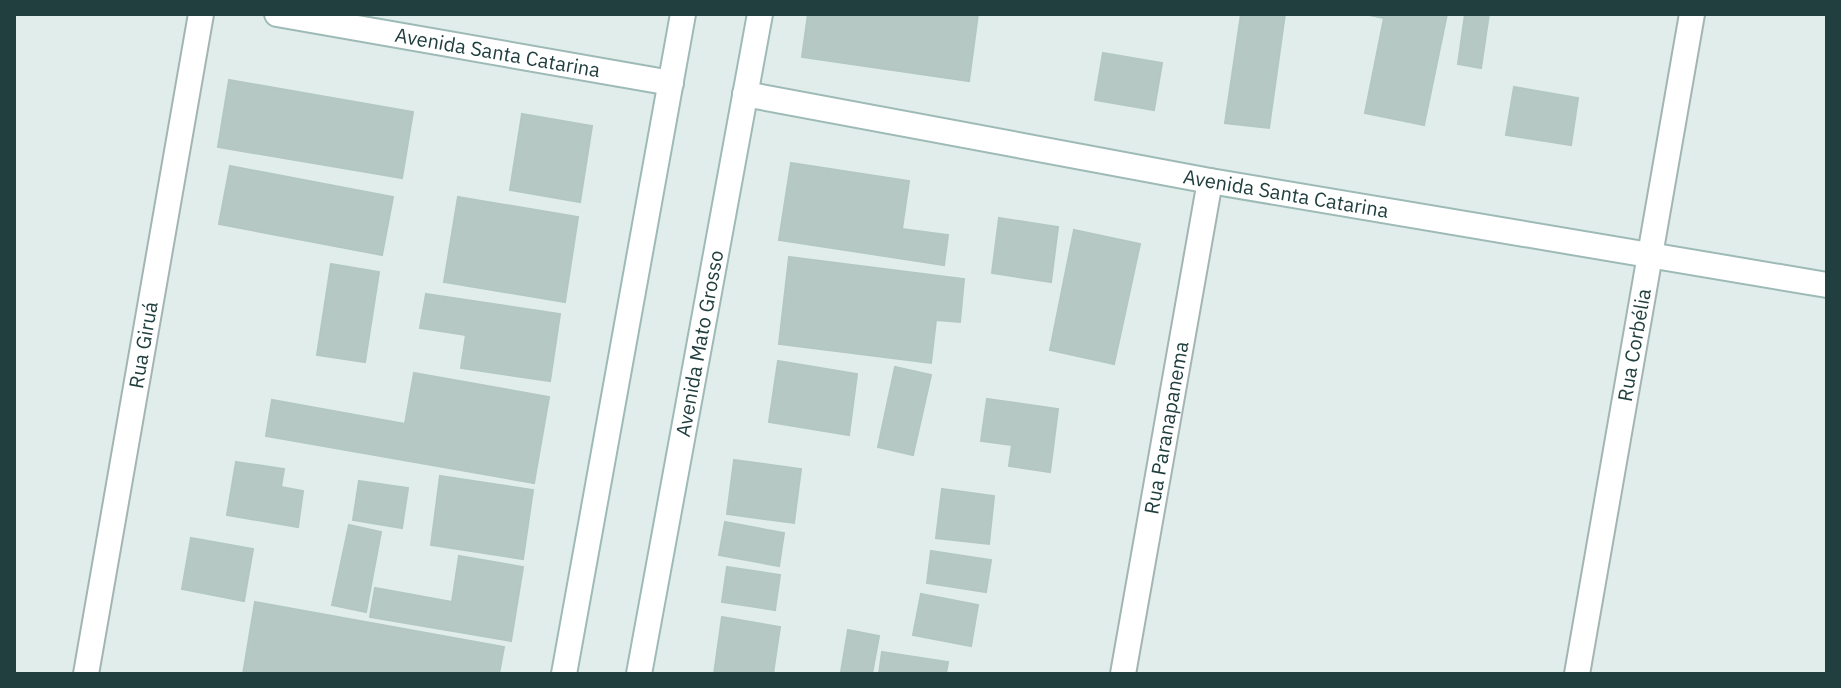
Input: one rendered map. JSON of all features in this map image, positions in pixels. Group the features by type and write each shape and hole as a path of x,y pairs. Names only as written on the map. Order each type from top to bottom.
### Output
{"street":[{"name":"Rua Giruá","path":"86,674 201,14"},
{"name":"Avenida Santa Catarina","path":"277,14 671,83"},
{"path":"564,674 683,14"},
{"name":"Avenida Mato Grosso","path":"639,674 760,14"},
{"name":"Rua Corbélia","path":"1577,674 1692,14"},
{"name":"Avenida Santa Catarina","path":"745,94 1210,181 1827,285"},
{"name":"Rua Paranapanema","path":"1123,674 1210,181"}],"building":[{"path":"808,14 978,14 969,81 802,57"},
{"path":"1241,14 1285,14 1269,128 1225,123"},
{"path":"1364,14 1447,14 1424,125 1365,113 1384,18"},
{"path":"1465,14 1489,14 1481,68 1458,64"},
{"path":"1103,53 1162,63 1154,110 1095,100"},
{"path":"229,80 413,112 402,178 218,147"},
{"path":"1514,87 1578,98 1571,145 1506,135"},
{"path":"522,114 592,126 580,202 510,190"},
{"path":"791,163 909,181 902,229 948,235 944,265 779,240"},
{"path":"230,166 393,197 382,255 219,224"},
{"path":"458,197 578,217 565,302 444,282"},
{"path":"999,218 1058,227 1051,282 992,273"},
{"path":"1074,230 1140,244 1114,364 1050,350"},
{"path":"789,257 964,279 960,322 936,320 931,363 779,344"},
{"path":"331,264 379,272 365,362 317,355"},
{"path":"426,294 560,314 550,381 461,368 466,335 420,328"},
{"path":"778,361 857,374 849,435 769,422"},
{"path":"895,367 931,375 913,455 878,447"},
{"path":"414,373 549,397 534,483 266,436 272,400 405,424"},
{"path":"987,399 1058,409 1050,472 1009,466 1012,445 981,441"},
{"path":"734,460 801,469 794,523 727,514"},
{"path":"236,462 284,469 281,487 303,491 298,527 227,515"},
{"path":"440,476 533,490 523,559 431,545"},
{"path":"359,481 408,488 402,528 353,520"},
{"path":"942,489 994,496 989,544 936,538"},
{"path":"725,522 784,533 779,566 719,555"},
{"path":"349,525 381,532 366,612 332,605"},
{"path":"191,538 253,549 244,601 182,589"},
{"path":"931,551 991,560 986,592 927,583"},
{"path":"459,556 523,567 511,641 370,617 375,588 452,602"},
{"path":"727,567 780,575 775,610 722,602"},
{"path":"921,594 978,605 971,646 913,635"},
{"path":"255,602 504,647 499,674 243,674"},
{"path":"722,617 780,627 773,674 714,674"},
{"path":"848,630 879,636 872,674 841,672"},
{"path":"882,652 948,662 946,674 879,674"}]}
